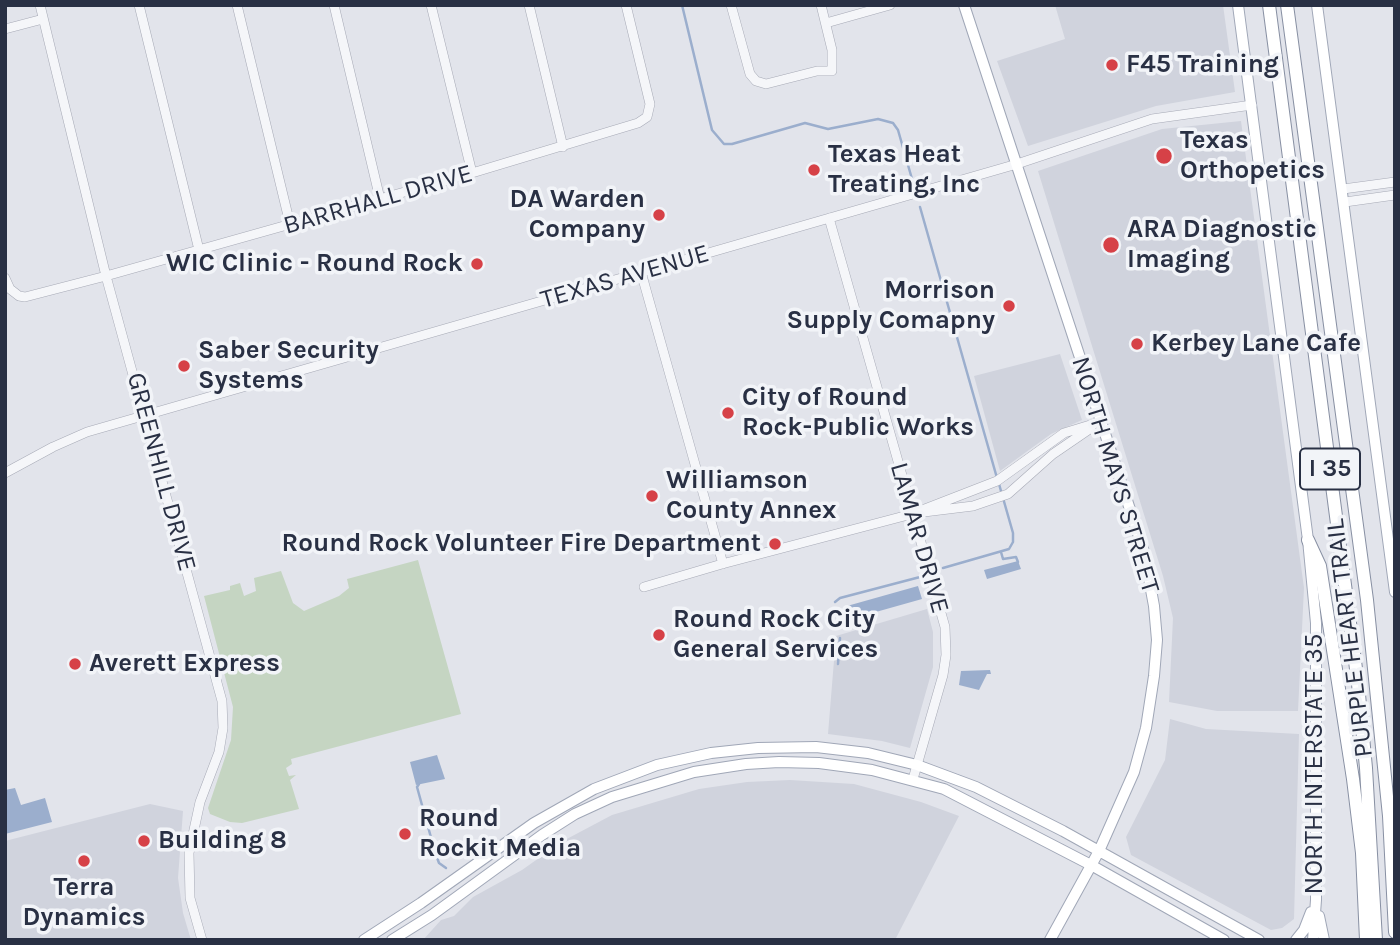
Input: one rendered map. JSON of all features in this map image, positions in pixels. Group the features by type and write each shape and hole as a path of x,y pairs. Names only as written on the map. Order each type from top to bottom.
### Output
{"highway":[{"name":"PURPLE HEART TRAIL","path":"1269,5 1358,684 1376,940"},
{"name":"PURPLE HEART TRAIL","path":"1287,5 1367,600 1389,816 1395,932"},
{"path":"1308,540 1320,566 1358,815 1366,940"}],"main road":[{"name":"NORTH MAYS STREET","path":"964,5 1148,568 1154,606 1157,640 1150,709 1141,748 1123,800 1099,851 1050,940"},
{"name":"NORTH INTERSTATE 35","path":"1238,5 1308,540 1316,623 1313,940"},
{"path":"1317,5 1395,592"},
{"path":"364,940 534,823 594,789 657,765 725,751 816,747 868,753 917,765 976,787 1099,851 1259,940"},
{"path":"392,940 575,814 642,786 714,768 779,762 848,766 913,779 944,789 1091,865 1224,940"},
{"path":"1296,940 1304,930 1315,900"},
{"path":"1315,900 1324,940"},
{"path":"1235,926 1267,940"}],"street":[{"name":"GREENHILL DRIVE","path":"40,5 106,276 222,701 223,728 219,752 200,803 189,853 190,898 202,940"},
{"path":"139,5 200,250"},
{"path":"237,5 290,224"},
{"path":"334,5 380,199"},
{"path":"431,5 472,173"},
{"path":"529,5 563,147"},
{"name":"BARRHALL DRIVE","path":"5,278 10,289 25,297 472,173 638,123 647,117 650,104 626,5"},
{"path":"731,5 750,74 761,83 817,71 832,71 832,50 821,5"},
{"path":"826,23 890,5"},
{"path":"5,29 44,19"},
{"name":"TEXAS AVENUE","path":"5,473 87,432 1017,164 1152,119 1252,105"},
{"path":"1343,189 1395,183"},
{"path":"1345,202 1395,195"},
{"name":"LAMAR DRIVE","path":"829,218 945,627 943,675 913,779"},
{"path":"641,272 723,564"},
{"path":"644,587 912,514 997,481 1064,433 1100,422"},
{"path":"912,514 973,506 1008,494 1064,445 1100,422"}],"shaded area":[{"path":"1055,5 1223,5 1235,92 1156,106 1028,146 997,61 1065,39"},
{"path":"1241,121 1304,588 1298,711 1217,711 1169,702 1173,618 1163,576 1038,171 1162,129"},
{"path":"1060,354 1082,420 1051,434 1000,471 974,376"},
{"path":"927,609 933,632 933,667 910,748 882,741 828,734 836,636"},
{"path":"1170,719 1206,729 1299,734 1294,919 1282,928 1271,930 1131,855 1126,837 1165,760"},
{"path":"790,780 854,784 921,802 959,816 895,940 423,940 441,920 454,916 473,897 522,870 563,841 612,815 699,789 747,782"},
{"path":"150,804 183,811 178,878 183,913 191,940 5,940 5,841"}],"green space":[{"path":"418,560 461,714 291,759 292,764 286,768 289,776 296,775 290,780 299,809 242,823 230,822 210,814 208,808 231,740 233,707 204,596 230,590 230,586 240,583 244,596 256,591 254,578 281,571 293,603 304,611 339,596 349,588 347,579"}],"water":[{"path":"1018,561 1021,569 987,579 984,570"},
{"path":"918,586 922,599 851,619 847,606"},
{"path":"990,670 991,674 987,674 979,690 959,685 961,671"},
{"path":"437,755 445,779 416,785 410,762"},
{"path":"15,788 21,805 45,798 52,822 5,834 5,790"}],"waterway":[{"path":"682,5 712,130 724,144 805,123 828,129 878,119 893,123 898,130 914,186"},
{"path":"920,207 997,478"},
{"path":"943,568 1009,549 1013,542 1013,533 999,484"},
{"path":"1001,552 1003,559 1016,557 1018,562"},
{"path":"835,602 840,598 920,577"},
{"path":"838,664 840,638"},
{"path":"419,784 417,787 435,852 439,863 446,868"}],"place":[{"name":"F45 Training","path":"1112,65"},
{"name":"Texas Orthopetics","path":"1164,156"},
{"name":"Texas Heat Treating, Inc","path":"814,170"},
{"name":"DA Warden Company","path":"659,215"},
{"name":"ARA Diagnostic Imaging","path":"1111,245"},
{"name":"WIC Clinic - Round Rock","path":"477,264"},
{"name":"Morrison Supply Comapny","path":"1009,306"},
{"name":"Kerbey Lane Cafe","path":"1137,344"},
{"name":"Saber Security Systems","path":"184,366"},
{"name":"City of Round Rock-Public Works","path":"728,413"},
{"name":"Williamson County Annex","path":"652,496"},
{"name":"Round Rock Volunteer Fire Department","path":"775,544"},
{"name":"Round Rock City General Services","path":"659,635"},
{"name":"Averett Express","path":"75,664"},
{"name":"Round Rockit Media","path":"405,834"},
{"name":"Building 8","path":"144,841"},
{"name":"Terra Dynamics","path":"84,861"}]}
